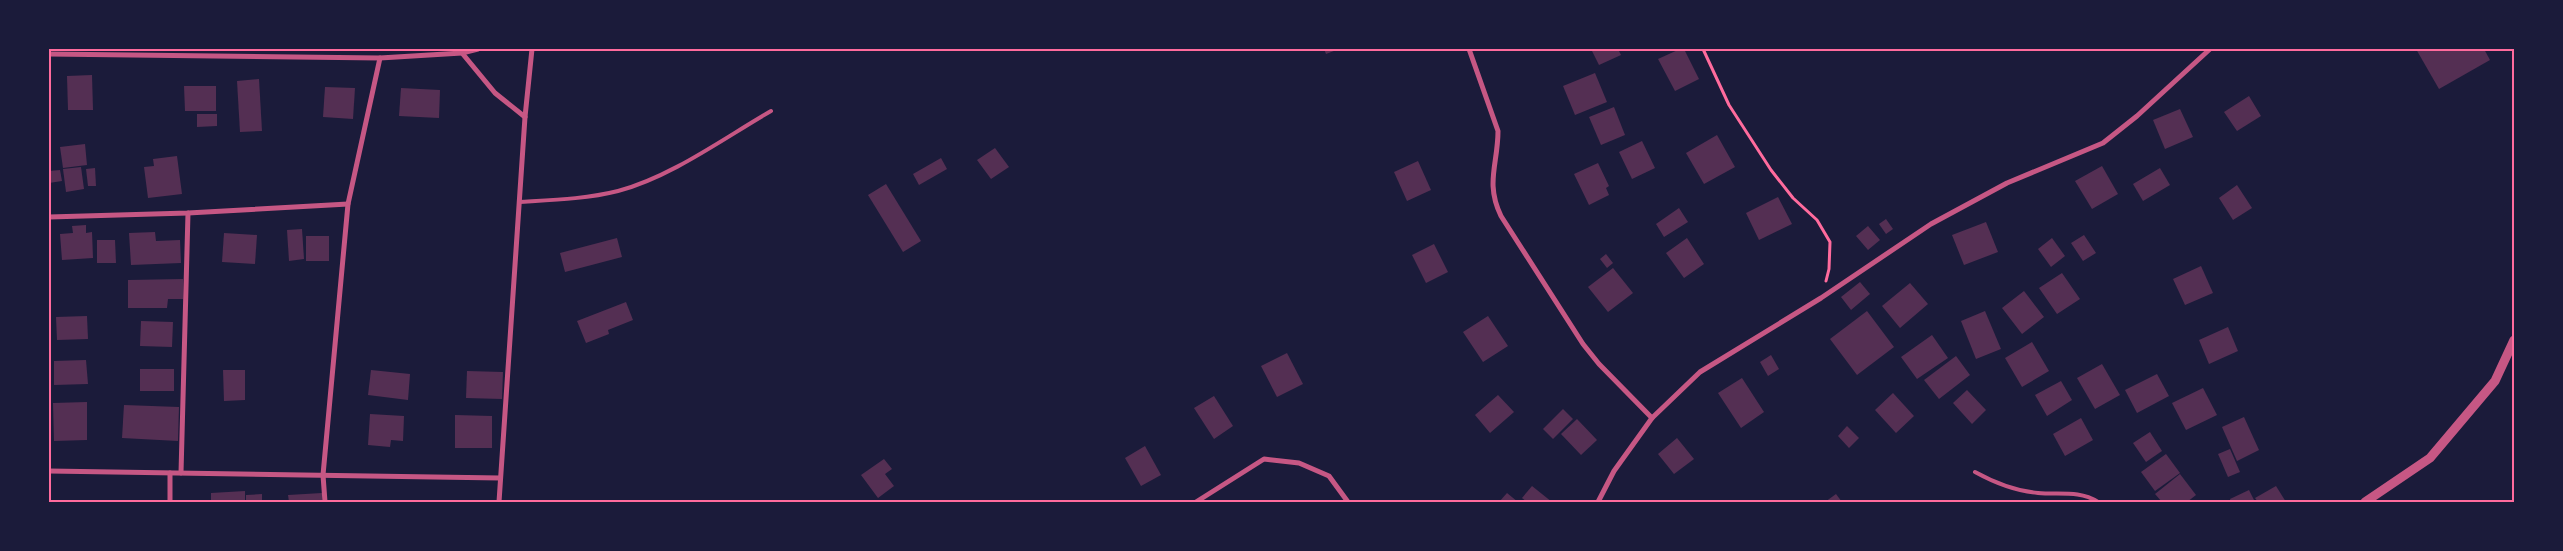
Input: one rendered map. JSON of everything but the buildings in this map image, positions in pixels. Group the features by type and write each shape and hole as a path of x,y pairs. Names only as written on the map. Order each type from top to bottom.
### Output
{"street":[{"path":"49,54 380,58 462,53 478,49"},
{"path":"499,502 525,117 532,49"},
{"path":"1469,49 1495,118 1498,131 1497,150 1491,179 1495,205 1551,298 1583,344 1599,364 1652,418"},
{"path":"1598,502 1614,471 1652,418 1700,372 1821,298 1939,220 2007,183 2103,143 2137,116 2210,49"},
{"path":"462,53 496,93 525,117"},
{"path":"325,502 323,475 348,204 380,58"},
{"path":"49,217 188,213 348,204"},
{"path":"181,473 188,213"},
{"path":"2365,502 2430,458 2495,381 2514,340"},
{"path":"1196,502 1264,459 1299,463 1329,476 1348,502"},
{"path":"49,471 500,478"},
{"path":"170,473 170,502"}],"lane":[{"path":"519,202 595,196 642,183 664,173 771,111"},
{"path":"1975,472 2019,490 2054,494 2072,493 2098,502"}],"path":[{"path":"1703,49 1728,105 1765,162 1793,198 1817,220 1830,242 1829,269 1821,298"}]}
